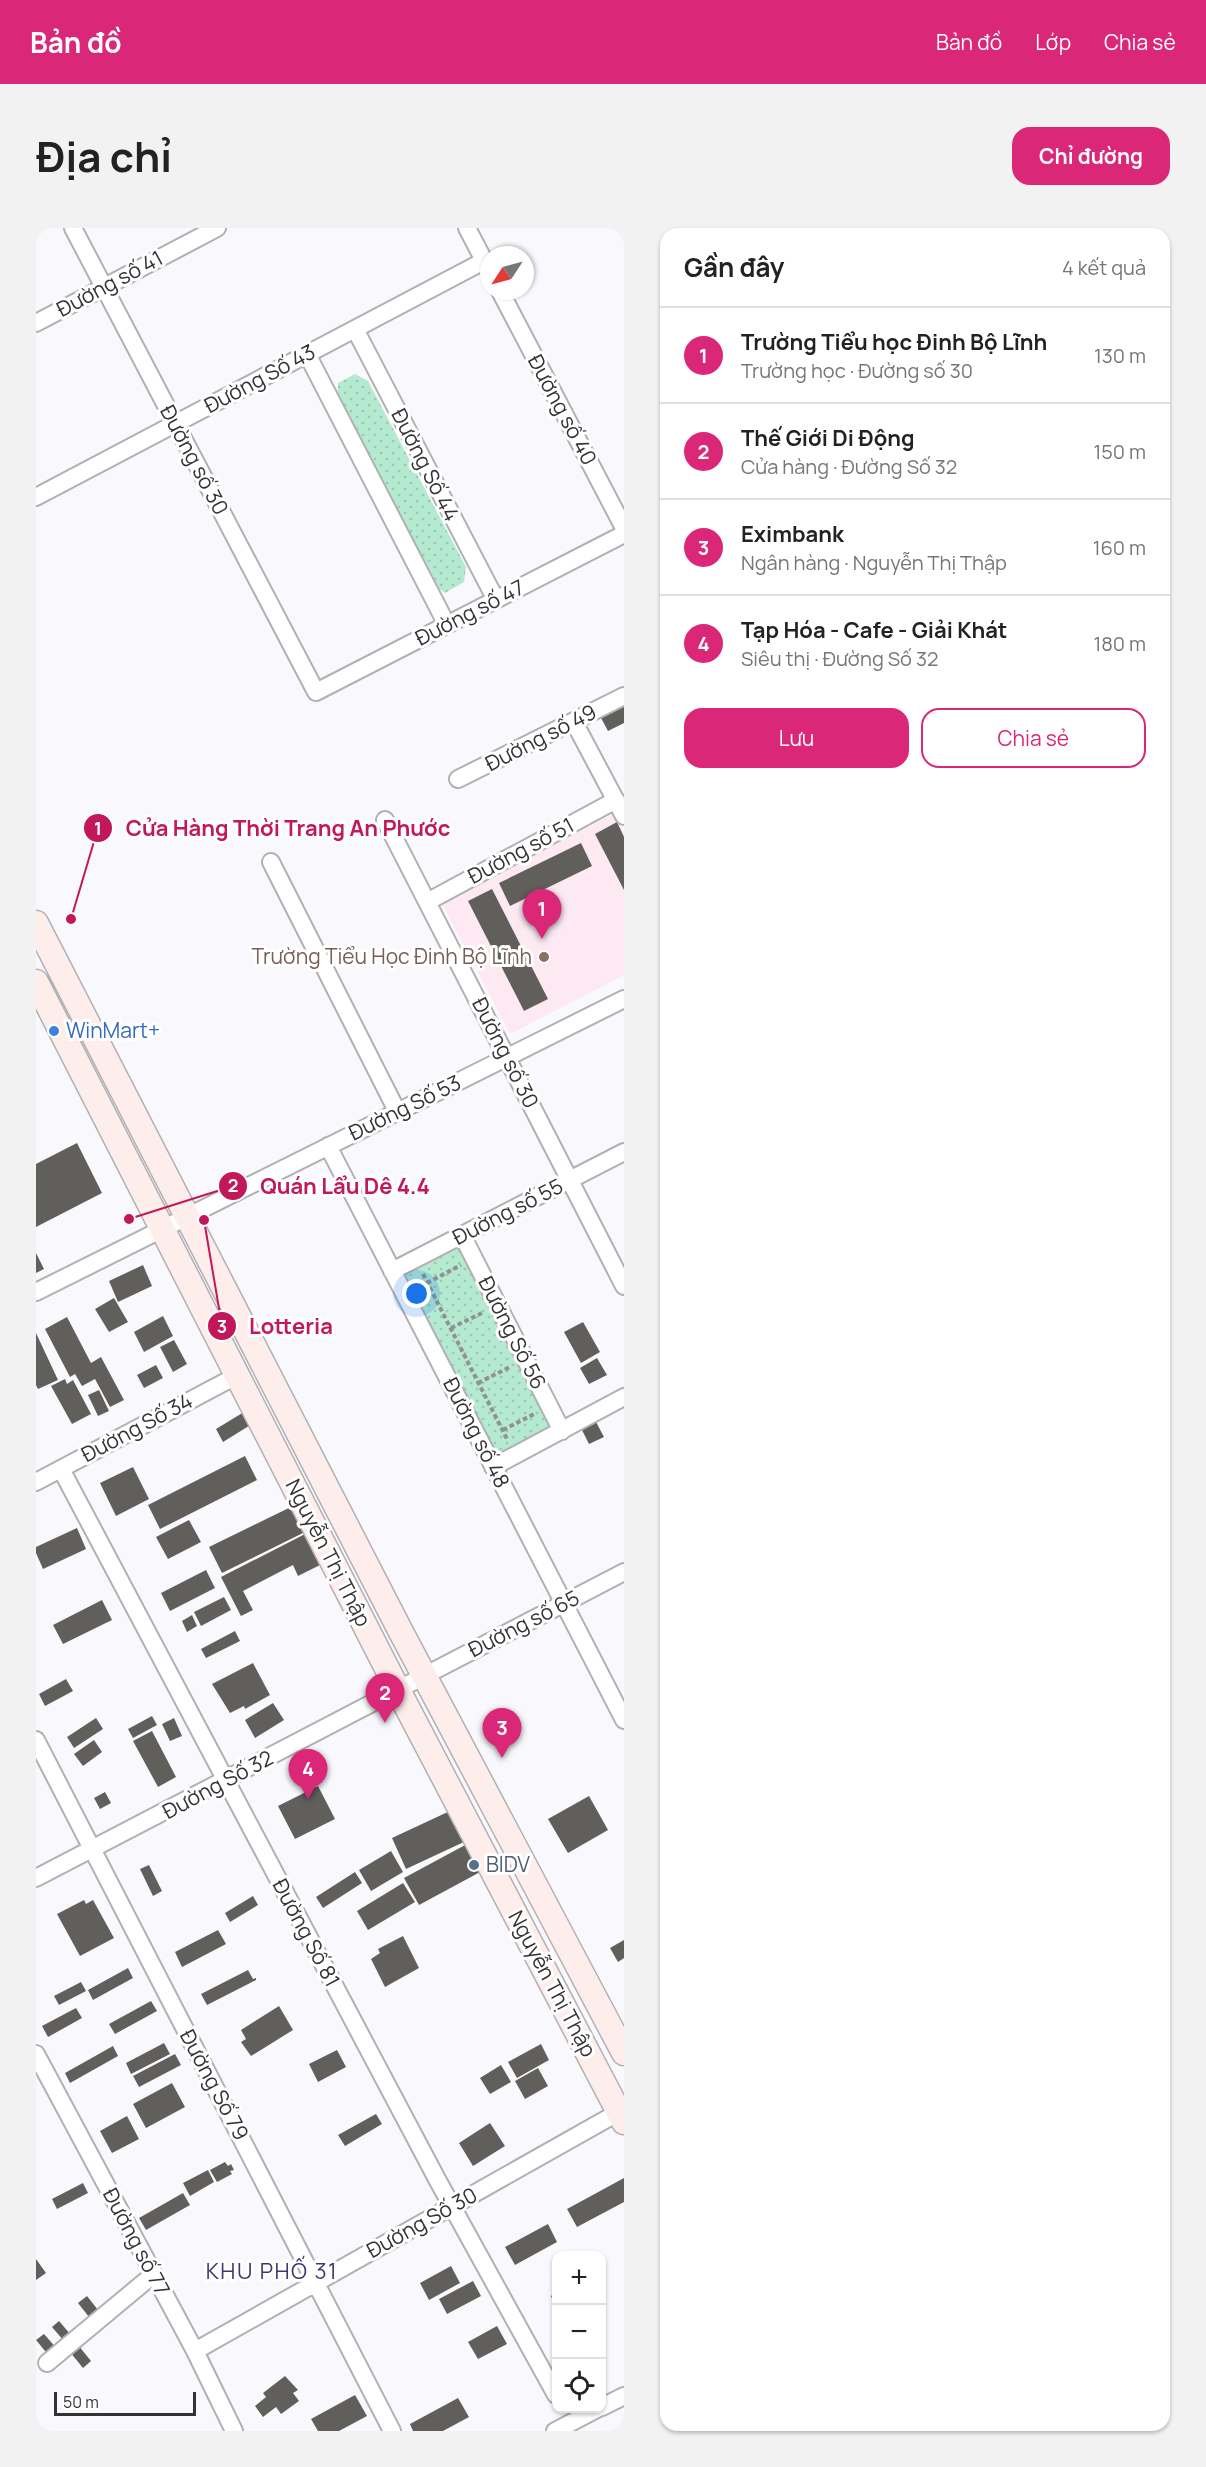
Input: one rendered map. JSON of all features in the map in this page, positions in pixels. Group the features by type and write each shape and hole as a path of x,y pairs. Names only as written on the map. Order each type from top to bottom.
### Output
{"main road":[{"name":"Nguyễn Thị Thập","path":"36,923 424,1676 623,2047"},
{"name":"Nguyễn Thị Thập","path":"36,982 398,1690 621,2117"}],"street":[{"name":"Đường số 30","path":"73,228 316,692"},
{"name":"Đường số 41","path":"36,323 217,228"},
{"path":"467,228 480,253"},
{"name":"Đường Số 43","path":"36,497 355,329 480,269"},
{"name":"Đường số 40","path":"505,300 624,528"},
{"name":"Đường Số 44","path":"355,329 496,600"},
{"path":"307,354 447,625"},
{"name":"Đường số 47","path":"316,692 624,534"},
{"name":"Đường số 49","path":"458,779 624,696"},
{"path":"574,722 624,816"},
{"name":"Đường số 51","path":"427,902 616,800"},
{"name":"Đường số 30","path":"385,820 624,1286"},
{"path":"271,861 397,1111"},
{"name":"Đường Số 53","path":"36,1292 624,999"},
{"name":"Đường số 48","path":"328,1146 624,1720"},
{"name":"Đường số 55","path":"392,1271 624,1152"},
{"name":"Đường Số 56","path":"462,1235 562,1431"},
{"name":"Đường Số 34","path":"36,1482 238,1375"},
{"path":"493,1467 624,1397"},
{"name":"Đường Số 81","path":"61,1469 451,2207 552,2388"},
{"name":"Đường số 65","path":"398,1690 624,1572"},
{"name":"Đường Số 32","path":"36,1878 398,1690"},
{"name":"Đường Số 79","path":"36,1740 392,2431"},
{"name":"Đường số 77","path":"36,2054 195,2351 228,2429"},
{"name":"Đường Số 30","path":"195,2351 451,2207 621,2117"},
{"path":"47,2363 154,2274"},
{"path":"606,2405 624,2396"},
{"path":"555,2431 568,2416"}],"path":[{"path":"415,1259 516,1455"},
{"path":"427,1283 464,1264"},
{"path":"451,1328 488,1310"},
{"path":"478,1383 514,1364"},
{"path":"503,1430 538,1411"}],"shaded area":[{"name":"Trường Tiểu Học Đinh Bộ Lĩnh","path":"614,814 624,833 624,975 510,1034 442,903"}],"green space":[{"path":"355,374 368,381 466,567 464,582 445,593 433,584 337,399 338,383"},
{"path":"456,1242 552,1429 495,1459 401,1272"}],"building":[{"path":"624,703 624,723 608,731 600,716"},
{"path":"617,822 624,837 624,890 595,834"},
{"path":"581,843 592,866 510,906 499,883"},
{"path":"492,889 548,999 524,1011 468,901"},
{"path":"77,1143 102,1193 36,1227 36,1164"},
{"path":"36,1253 44,1269 36,1273"},
{"path":"143,1265 152,1286 118,1302 109,1281"},
{"path":"114,1298 128,1322 109,1332 95,1309"},
{"path":"163,1316 173,1336 144,1352 134,1332"},
{"path":"67,1317 91,1363 101,1357 124,1400 110,1407 95,1379 82,1386 75,1374 70,1377 45,1329"},
{"path":"583,1322 600,1352 581,1363 564,1332"},
{"path":"36,1333 58,1380 38,1389 36,1385"},
{"path":"174,1340 187,1364 173,1372 160,1347"},
{"path":"597,1358 607,1375 589,1384 580,1368"},
{"path":"156,1365 163,1378 144,1388 137,1375"},
{"path":"65,1379 67,1384 73,1380 91,1414 72,1424 51,1386"},
{"path":"99,1390 109,1411 98,1416 88,1395"},
{"path":"249,1409 257,1421 223,1442 216,1429"},
{"path":"596,1422 604,1437 589,1444 582,1430"},
{"path":"245,1456 257,1480 160,1529 148,1505"},
{"path":"133,1467 149,1499 116,1516 100,1483"},
{"path":"297,1504 309,1530 222,1573 209,1547"},
{"path":"189,1520 201,1542 168,1559 156,1537"},
{"path":"77,1528 86,1549 43,1569 36,1553 36,1547"},
{"path":"309,1532 324,1563 298,1576 293,1565 243,1591 253,1610 241,1616 221,1577"},
{"path":"206,1570 215,1588 170,1611 161,1593"},
{"path":"224,1597 231,1610 201,1626 194,1612"},
{"path":"102,1600 112,1620 63,1644 53,1625"},
{"path":"192,1615 197,1626 187,1632 182,1621"},
{"path":"235,1631 240,1641 206,1658 201,1649"},
{"path":"253,1663 270,1695 245,1709 244,1706 230,1713 212,1684"},
{"path":"66,1679 73,1691 45,1706 39,1694"},
{"path":"273,1703 284,1720 255,1738 245,1720"},
{"path":"152,1716 157,1725 133,1738 128,1729"},
{"path":"96,1718 103,1729 74,1748 67,1737"},
{"path":"174,1718 182,1736 170,1741 162,1724"},
{"path":"152,1731 176,1777 158,1787 133,1741"},
{"path":"94,1740 102,1752 83,1766 74,1754"},
{"path":"318,1786 335,1819 295,1839 278,1806"},
{"path":"105,1792 111,1803 100,1809 94,1798"},
{"path":"589,1796 608,1830 568,1853 548,1819"},
{"path":"452,1810 466,1841 406,1869 392,1838"},
{"path":"467,1844 482,1871 419,1905 404,1878"},
{"path":"391,1851 403,1872 371,1891 359,1870"},
{"path":"149,1865 162,1891 153,1896 140,1869"},
{"path":"355,1872 362,1883 323,1908 316,1897"},
{"path":"403,1883 415,1902 368,1930 357,1911"},
{"path":"253,1896 258,1905 230,1922 225,1913"},
{"path":"84,1900 86,1904 93,1900 114,1938 80,1956 57,1914"},
{"path":"218,1930 226,1944 182,1967 175,1952"},
{"path":"403,1936 419,1968 385,1987 371,1959 380,1953 378,1949"},
{"path":"624,1940 624,1958 618,1962 610,1948"},
{"path":"128,1968 133,1978 93,2000 88,1990"},
{"path":"248,1970 256,1980 207,2005 201,1994"},
{"path":"81,1982 86,1991 59,2005 54,1996"},
{"path":"151,2001 157,2011 115,2034 109,2024"},
{"path":"279,2006 293,2030 251,2056 241,2042 246,2039 241,2030"},
{"path":"76,2008 82,2018 48,2037 42,2026"},
{"path":"164,2043 170,2054 131,2074 126,2063"},
{"path":"541,2044 549,2060 517,2078 508,2062"},
{"path":"113,2046 118,2056 70,2083 65,2073"},
{"path":"337,2050 346,2067 318,2082 309,2064"},
{"path":"175,2054 181,2065 139,2087 133,2076"},
{"path":"501,2065 511,2082 490,2094 480,2078"},
{"path":"538,2068 548,2086 525,2099 515,2081"},
{"path":"172,2083 185,2107 146,2128 133,2104"},
{"path":"376,2114 382,2124 345,2146 338,2135"},
{"path":"127,2116 139,2139 112,2153 100,2131"},
{"path":"490,2123 505,2146 473,2166 459,2143"},
{"path":"225,2162 228,2166 231,2164 234,2170 230,2171 232,2174 217,2182 210,2170"},
{"path":"208,2170 214,2182 190,2196 183,2183"},
{"path":"624,2178 624,2202 577,2227 567,2209"},
{"path":"83,2183 88,2193 57,2209 52,2199"},
{"path":"183,2193 190,2205 146,2230 139,2218"},
{"path":"548,2224 557,2242 515,2265 505,2247"},
{"path":"36,2259 46,2273 36,2280"},
{"path":"451,2266 460,2283 429,2300 420,2283"},
{"path":"473,2281 481,2296 447,2314 439,2299"},
{"path":"87,2296 98,2310 89,2317 78,2303"},
{"path":"59,2321 71,2335 64,2341 52,2327"},
{"path":"497,2326 507,2344 478,2359 468,2342"},
{"path":"44,2334 58,2350 50,2357 36,2340"},
{"path":"78,2345 91,2361 83,2368 70,2352"},
{"path":"285,2376 298,2390 293,2393 299,2401 281,2414 276,2407 263,2417 255,2406 266,2397 263,2393"},
{"path":"355,2395 367,2416 339,2431 318,2431 311,2419"},
{"path":"458,2398 469,2417 443,2431 413,2431 410,2424"}],"place":[{"name":"Cửa Hàng Thời Trang An Phước","path":"71,919"},
{"name":"Trường Tiểu học Đinh Bộ Lĩnh","path":"542,939"},
{"name":"Trường Tiểu Học Đinh Bộ Lĩnh","path":"544,957"},
{"name":"WinMart+","path":"54,1031"},
{"name":"Quán Lẩu Dê 4.4","path":"129,1219"},
{"name":"Lotteria","path":"204,1220"},
{"name":"Thế Giới Di Động","path":"385,1723"},
{"name":"Eximbank","path":"502,1758"},
{"name":"Tạp Hóa - Cafe - Giải Khát","path":"308,1799"},
{"name":"BIDV","path":"474,1865"}],"district":[{"name":"KHU PHỐ 31","path":"272,2271"}]}
